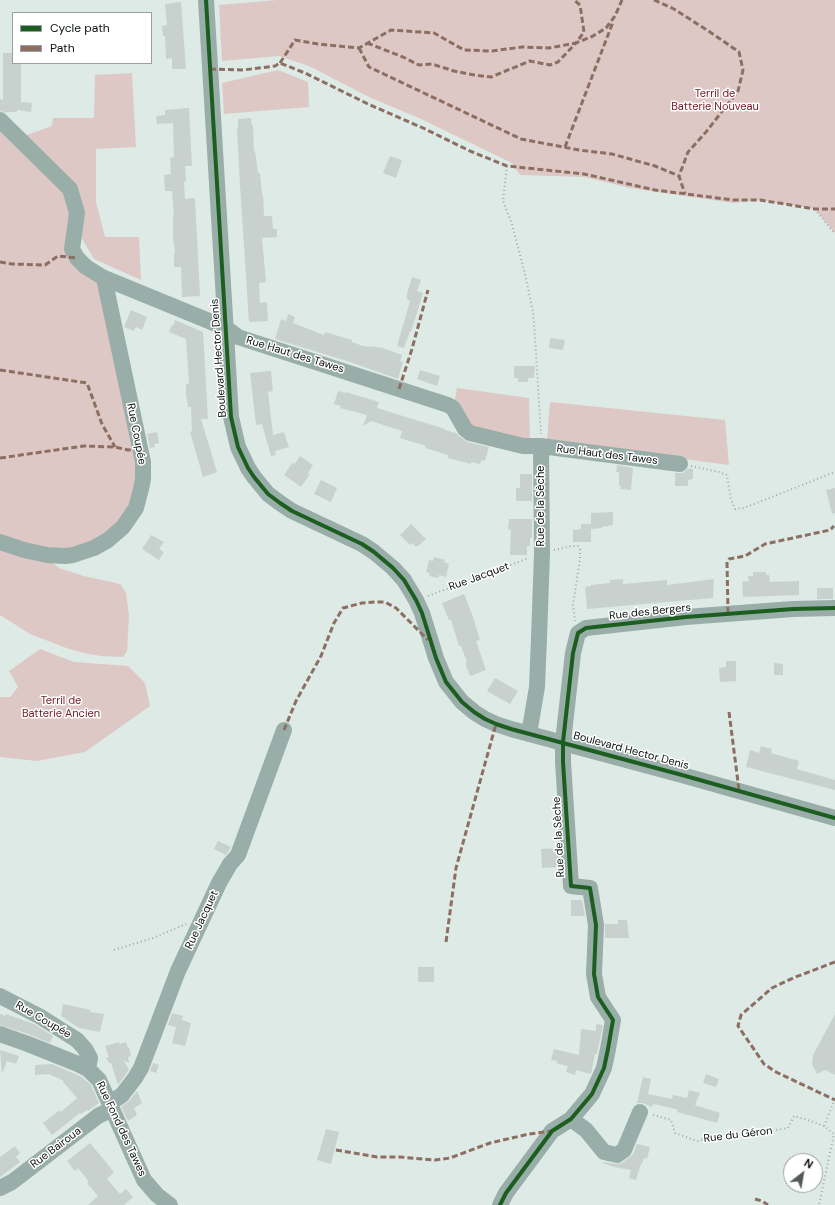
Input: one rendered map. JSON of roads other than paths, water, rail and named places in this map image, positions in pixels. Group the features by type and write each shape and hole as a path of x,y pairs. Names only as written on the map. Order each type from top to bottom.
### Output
{"street":[{"name":"Boulevard Hector Denis","path":"206,0 231,417 238,447 248,468 268,494 280,503 292,511 352,538 374,552 393,568 404,580 416,600 422,613 440,670 446,682 462,702 485,719 529,734 732,788 835,818"},
{"name":"Rue Haut des Tawes","path":"0,120 70,189 77,213 72,249 77,258 86,268 104,278 226,328 238,337 448,405 453,408 465,429 470,433 523,446 541,446 680,464"},
{"name":"Rue Coupée","path":"0,542 46,555 65,556 80,553 94,548 115,535 123,527 136,508 142,484 143,462 104,278"},
{"name":"Rue de la Sèche","path":"529,734 537,687 542,554 541,446"},
{"name":"Rue des Bergers","path":"563,742 573,653 578,633 586,628 686,617 779,610 835,608"},
{"name":"Rue Jacquet","path":"111,1106 122,1095 141,1068 178,971 219,883 230,864 238,855 284,730"},
{"name":"Rue de la Sèche","path":"500,1205 506,1193 552,1131 571,1119 592,1094 604,1068 613,1020 598,997 594,974 596,925 590,888 571,886 563,742"},
{"name":"Rue Coupée","path":"0,996 39,1016 77,1040 90,1058 88,1069"},
{"name":"Rue Fond des Tawes","path":"0,1034 88,1069 99,1080 144,1180 157,1195 170,1205"},
{"name":"Rue Bairoua","path":"0,1188 12,1182 111,1106"},
{"path":"571,1119 586,1130 604,1152 616,1155 624,1150 640,1112"}],"park label":[{"name":"Terril de Batterie Nouveau","path":"715,100"},
{"name":"Terril de Batterie Ancien","path":"61,707"}]}
